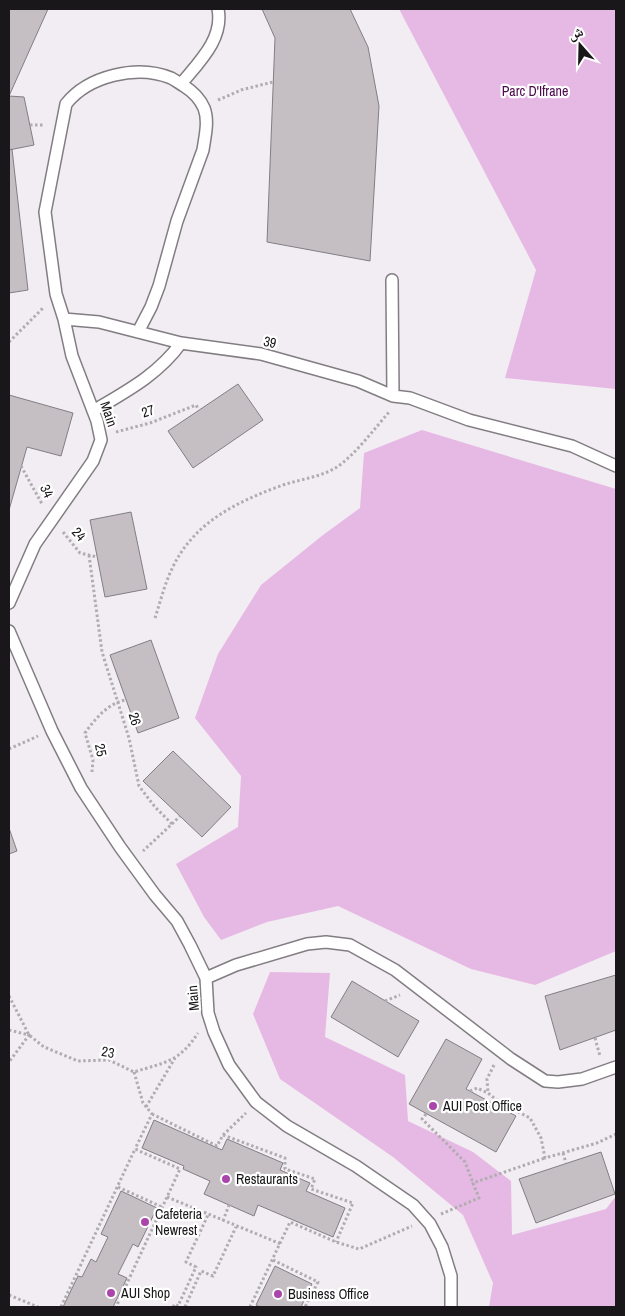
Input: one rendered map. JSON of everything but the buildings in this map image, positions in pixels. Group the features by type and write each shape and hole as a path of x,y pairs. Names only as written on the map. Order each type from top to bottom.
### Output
{"lane":[{"path":"181,84 217,35 219,25 218,9"},
{"path":"150,72 171,78 181,84 192,91 203,107 207,118 202,150 177,221 159,286 151,307 138,332 98,322 64,319 56,294 45,212 49,183 66,104 72,96 87,84 110,76 150,72"},
{"path":"392,280 394,396"},
{"name":"Main","path":"9,603 35,544 93,461 101,436 72,356 64,319"},
{"name":"39","path":"138,332 181,343 261,354 358,381 394,396 410,398 469,420 572,446 616,466"},
{"path":"93,411 151,375 172,356 181,343"},
{"name":"Main","path":"9,631 52,730 78,780 132,863 177,921 206,978 208,1013 214,1032 229,1065 256,1102 287,1126 356,1166 413,1205 427,1220 442,1247 451,1276 451,1307"},
{"path":"206,978 236,965 306,944 326,942 350,945 395,970 532,1074 545,1081 558,1082 582,1079 616,1067"}],"path":[{"path":"203,107 241,90 273,82"},
{"path":"9,342 56,294"},
{"path":"155,618 171,571 183,549 203,527 218,515 259,494 322,474 337,467 349,457 392,410 394,396"},
{"name":"27","path":"101,436 150,423 196,405 200,410"},
{"name":"34","path":"21,466 42,502 44,529"},
{"name":"24","path":"44,529 61,530 80,553 97,557"},
{"name":"26","path":"89,555 102,652 129,738 139,786 155,807 172,824"},
{"path":"118,701 126,700"},
{"name":"25","path":"78,780 92,772 93,760 85,733 108,707 118,701"},
{"path":"9,749 52,730"},
{"path":"132,863 180,816"},
{"name":"23","path":"9,996 29,1035 44,1048 78,1061 109,1060 134,1072"},
{"path":"208,1013 197,1034 184,1052 170,1061 134,1072 143,1102 152,1114 217,1146 223,1135 256,1102"},
{"path":"9,1030 29,1035 9,1062"},
{"path":"488,1093 487,1079 501,1051"},
{"path":"146,1107 176,1057"},
{"path":"470,1091 478,1088 499,1102 530,1118 541,1138 545,1158"},
{"path":"61,1307 152,1114"},
{"path":"250,1307 290,1222 336,1242 358,1249 479,1198 465,1162 422,1119 426,1114"},
{"path":"473,1183 545,1158 598,1143 616,1134"},
{"path":"223,1135 285,1158 286,1169 315,1179 312,1189 353,1203 336,1242"},
{"path":"116,1307 180,1169 136,1149"},
{"path":"563,1153 566,1163"},
{"path":"118,1187 162,1207"},
{"path":"167,1196 281,1244"},
{"path":"224,1221 229,1206"},
{"path":"173,1307 174,1304 178,1306 196,1267 186,1262 208,1214"},
{"path":"185,1307 202,1271 213,1276 236,1226"},
{"path":"273,1260 318,1282 305,1307"},
{"path":"9,1295 38,1307"}],"green space":[{"name":"Parc D'Ifrane","path":"399,9 616,9 616,389 505,378 536,270"},
{"path":"422,430 616,489 616,951 535,985 471,969 338,906 267,922 221,940 204,917 176,864 238,827 241,776 195,718 218,654 261,585 360,508 364,453"},
{"path":"270,972 330,973 325,1037 405,1075 408,1121 473,1152 511,1181 512,1235 606,1209 616,1196 616,1307 489,1307 493,1283 463,1215 393,1157 280,1079 253,1014"}],"place":[{"name":"AUI Post Office","path":"433,1106"},
{"name":"Restaurants","path":"226,1179"},
{"name":"Cafeteria Newrest","path":"145,1222"},
{"name":"AUI Shop","path":"111,1293"},
{"name":"Business Office","path":"278,1294"}]}
